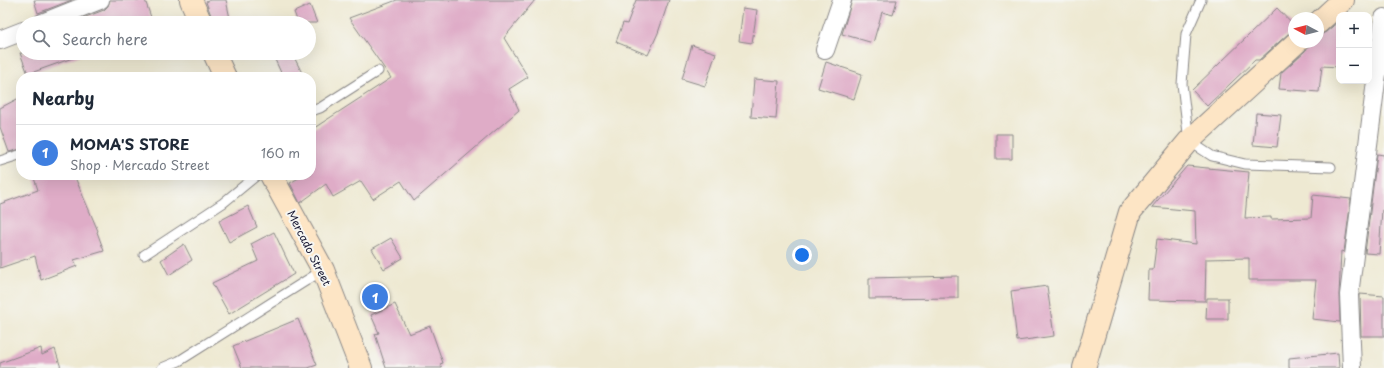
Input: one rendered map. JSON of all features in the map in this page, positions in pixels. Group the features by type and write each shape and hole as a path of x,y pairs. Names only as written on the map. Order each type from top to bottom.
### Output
{"main road":[{"path":"190,0 198,16"},
{"path":"1324,17 1343,0"},
{"path":"1084,368 1130,212 1189,141 1290,48"},
{"path":"217,60 222,72"},
{"name":"Mercado Street","path":"274,180 323,270 361,368"}],"street":[{"path":"60,16 100,0"},
{"path":"825,50 842,0"},
{"path":"1352,368 1349,295 1384,18"},
{"path":"0,40 16,34"}],"lane":[{"path":"1201,0 1186,34 1182,84 1189,141 1212,156 1245,164 1331,167"},
{"path":"316,109 378,71"},
{"path":"0,161 16,156"},
{"path":"144,255 223,203 251,180"},
{"path":"162,368 179,361 323,270"}],"building":[{"path":"34,0 72,0 38,13"},
{"path":"110,0 145,0 151,16 88,16 104,10 108,6"},
{"path":"210,0 226,0 229,16 211,16 206,2"},
{"path":"397,0 535,0 504,38 528,77 509,89 519,110 414,201 401,181 373,199 361,181 333,197 326,184 300,203 290,183 295,180 316,180 316,127 391,78 349,18"},
{"path":"636,0 669,0 658,33 648,55 616,42 623,23 627,24"},
{"path":"852,0 897,0 893,15 882,12 873,43 842,34"},
{"path":"310,5 314,16 295,16 294,12"},
{"path":"743,8 757,10 752,43 739,41"},
{"path":"1277,8 1288,20 1288,34 1259,60 1255,60 1207,106 1192,90"},
{"path":"1336,24 1336,67 1322,66 1319,92 1279,89 1281,73 1307,48 1324,48 1324,33"},
{"path":"692,45 716,53 705,86 682,79"},
{"path":"23,60 67,60 34,72 27,72"},
{"path":"275,60 296,60 302,72 281,72"},
{"path":"826,62 862,74 854,99 818,88"},
{"path":"754,79 779,81 776,119 751,117"},
{"path":"16,100 16,150 9,152 0,127 0,108"},
{"path":"1256,113 1281,115 1277,147 1253,145"},
{"path":"996,134 1012,134 1012,159 996,159"},
{"path":"1377,154 1384,155 1384,211 1382,210 1379,254 1365,253"},
{"path":"1187,166 1249,172 1245,218 1311,218 1313,195 1351,199 1344,252 1341,251 1339,295 1340,322 1312,319 1316,280 1249,280 1249,258 1206,259 1205,301 1148,300 1149,270 1153,270 1157,239 1196,244 1195,211 1152,207"},
{"path":"35,180 76,180 98,231 97,232 104,251 74,260 77,266 41,280 35,256 0,268 0,204 38,190"},
{"path":"248,206 257,227 229,242 219,221"},
{"path":"274,232 294,274 229,314 212,283 258,261 251,244"},
{"path":"391,238 403,258 384,269 372,249"},
{"path":"184,244 192,260 169,275 161,260"},
{"path":"958,276 958,298 869,299 869,278"},
{"path":"1047,286 1054,336 1017,341 1011,291"},
{"path":"1360,294 1384,296 1384,336 1361,336"},
{"path":"1207,298 1228,298 1228,319 1206,319"},
{"path":"395,304 409,334 430,326 443,363 440,364 442,368 386,368 375,334 379,333 371,315"},
{"path":"298,319 317,365 308,368 242,368 233,346"},
{"path":"41,348 42,355 55,349 61,368 0,368 0,363"},
{"path":"1338,353 1339,368 1289,368 1289,358"}],"place":[{"name":"MOMA'S STORE","path":"375,297"}]}
